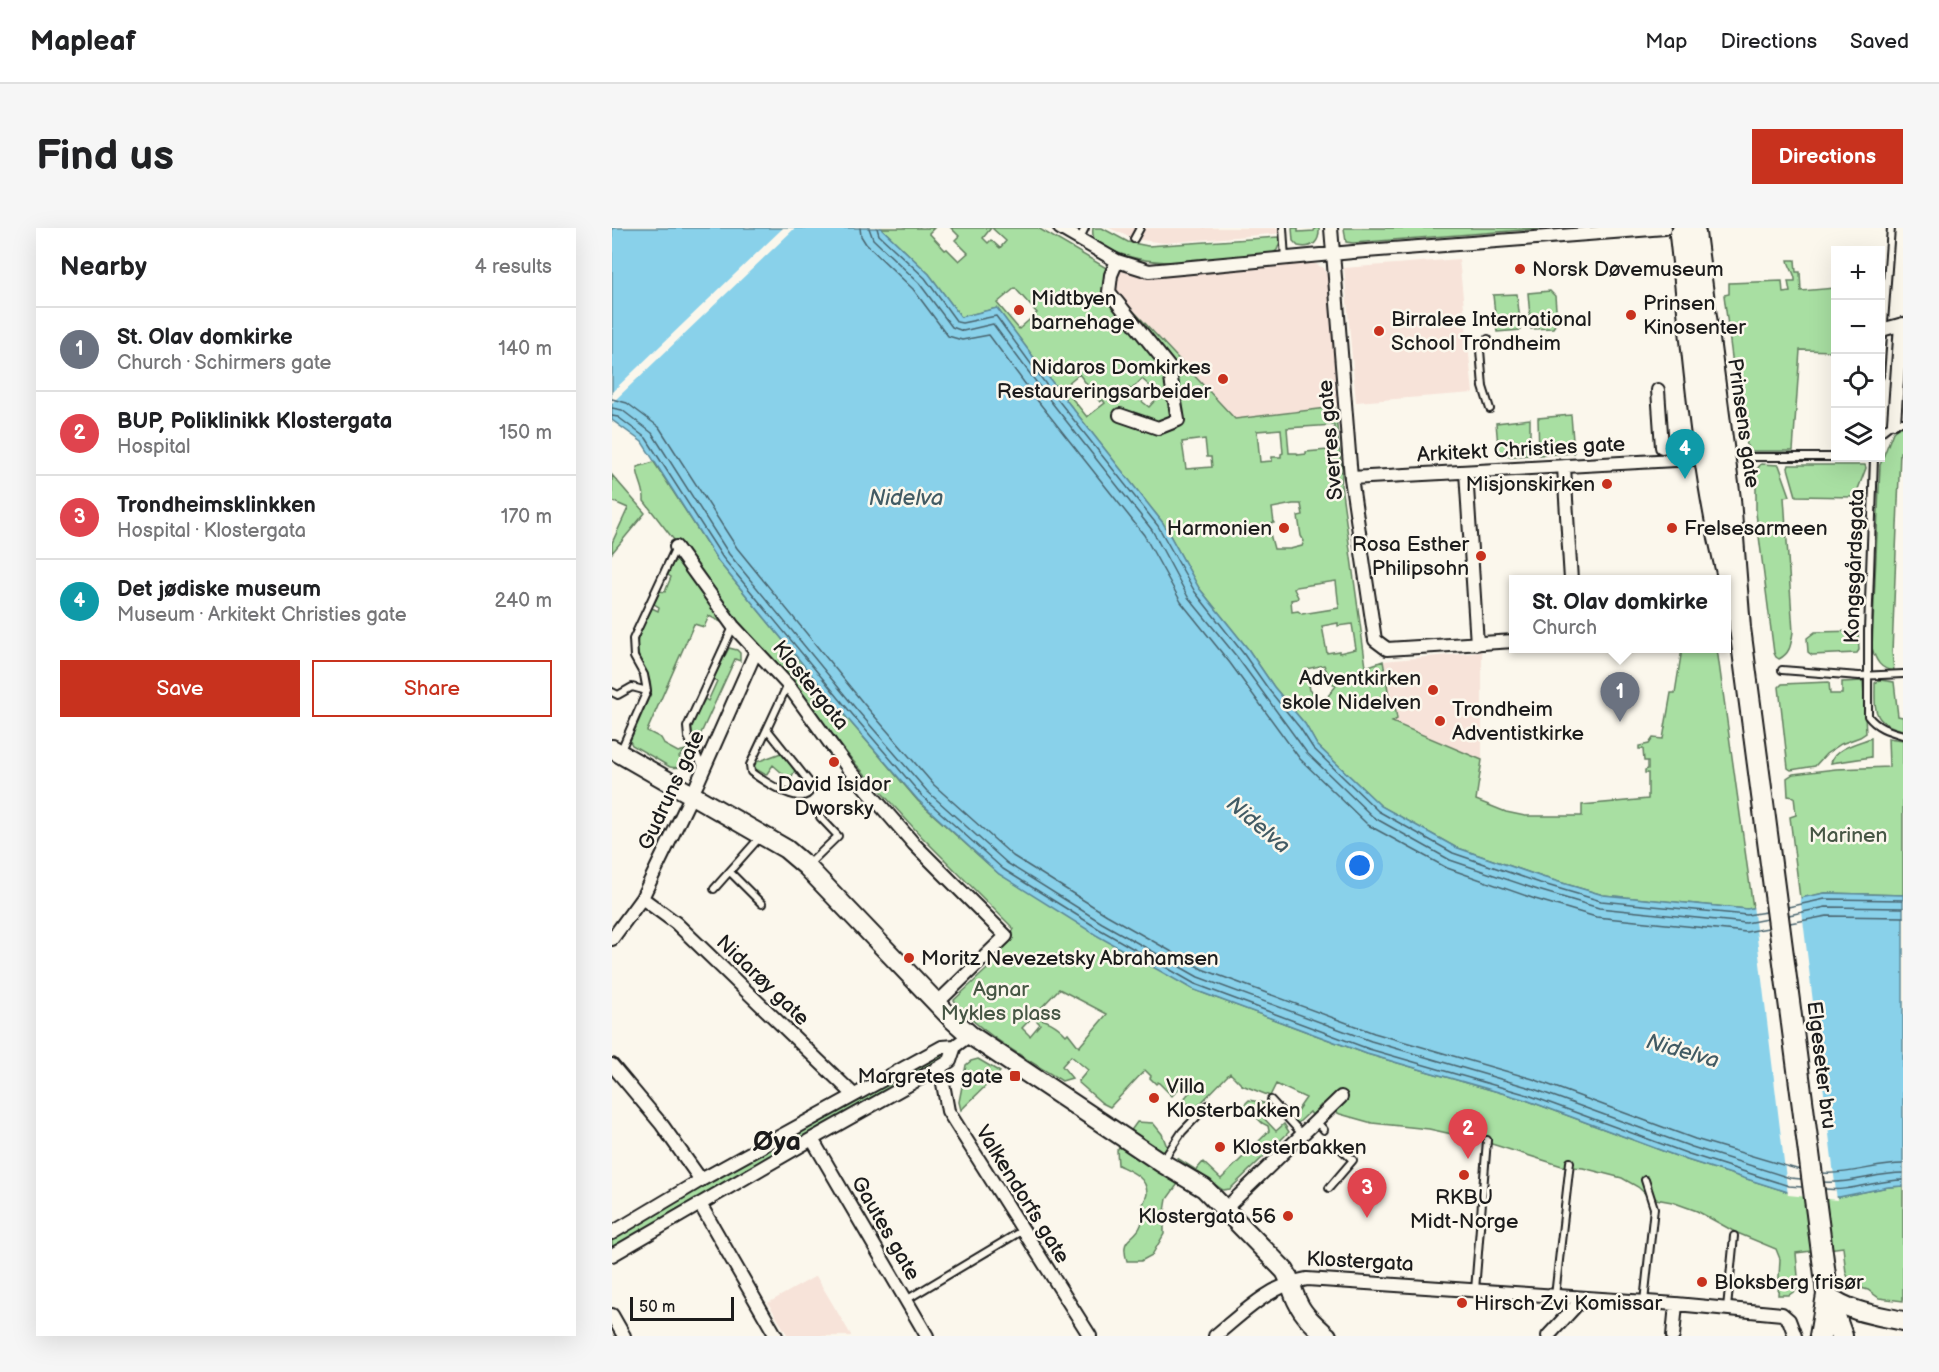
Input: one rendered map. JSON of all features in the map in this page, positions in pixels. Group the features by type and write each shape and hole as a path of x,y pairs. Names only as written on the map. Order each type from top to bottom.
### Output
{"main road":[{"name":"Prinsens gate","path":"1684,228 1680,235 1712,501 1727,575"},
{"name":"Prinsens gate","path":"1690,228 1695,233 1730,499 1740,628 1769,841"},
{"name":"Prinsens gate","path":"1731,592 1740,628"},
{"name":"Elgeseter bru","path":"1769,841 1827,1295"},
{"path":"1820,1336 1827,1295"},
{"path":"1827,1295 1842,1336"}],"street":[{"path":"1060,228 1117,261 1149,271 1665,228"},
{"name":"Sverres gate","path":"1331,228 1351,478 1375,640 1387,649 1477,644"},
{"path":"1117,261 1111,275 1109,292 1168,367 1178,420 1158,428 1120,415"},
{"path":"1885,329 1902,325 1899,422"},
{"path":"1658,390 1654,417 1662,447"},
{"name":"Arkitekt Christies gate","path":"1351,478 1692,459"},
{"path":"1564,467 1571,575"},
{"path":"1466,472 1477,644 1509,641"},
{"name":"Klostergata","path":"676,547 733,626 788,685 848,768 914,844 1006,936 936,1004"},
{"name":"Gudruns gate","path":"612,939 642,898 704,769 756,651"},
{"name":"Klostergata","path":"616,752 786,849 806,866 936,1004 970,1035 1204,1188 1285,1271 1291,1281 1307,1278 1327,1279 1676,1304 1782,1314 1789,1320 1795,1336"},
{"name":"Nidarøy gate","path":"642,898 676,923 854,1095"},
{"path":"612,1233 701,1180 854,1095 942,1047 955,1046 970,1035"},
{"path":"612,1255 950,1061 955,1046"},
{"path":"612,1065 662,1125 701,1180"},
{"name":"Valkendorfs gate","path":"940,1067 948,1111 1090,1336"},
{"path":"1226,1208 1302,1134 1320,1126 1341,1097"},
{"name":"Gautes gate","path":"812,1139 927,1336"},
{"path":"700,1204 776,1336"},
{"path":"1215,1336 1265,1296 1291,1281 1296,1301 1302,1311 1327,1336"},
{"path":"1827,1295 1840,1305 1857,1311 1903,1321"},
{"path":"1548,1336 1583,1298"},
{"path":"1673,1336 1676,1304"},
{"path":"612,1315 624,1336"}],"lane":[{"path":"1078,240 1085,228"},
{"path":"1134,239 1140,228"},
{"path":"1283,228 1285,260"},
{"path":"1885,315 1891,228"},
{"path":"1488,339 1480,350 1483,387 1490,409"},
{"path":"1885,431 1899,422"},
{"path":"1751,457 1831,457"},
{"name":"Kongsgårdsgata","path":"1874,462 1868,630 1868,716 1881,728 1903,735"},
{"name":"Klostergata","path":"616,752 647,691 644,675 634,657 633,639 676,547"},
{"path":"704,769 688,737 687,727 733,626"},
{"path":"1782,670 1868,676 1903,674"},
{"path":"767,729 810,783 808,793 801,797 793,796 751,772 750,765 767,729 788,685"},
{"path":"612,692 618,695 632,687 647,691"},
{"path":"806,866 838,836 820,817"},
{"path":"714,889 762,835"},
{"path":"730,872 762,904"},
{"path":"1271,1100 1302,1134"},
{"path":"1162,1162 1182,1132 1208,1105"},
{"path":"1475,1290 1487,1140"},
{"path":"1329,1188 1353,1160 1342,1150"},
{"path":"1555,1296 1570,1162"},
{"path":"1644,1302 1654,1208 1645,1180"},
{"path":"906,1300 1023,1230"},
{"path":"1727,1309 1734,1236"}],"shaded area":[{"path":"1109,228 1283,228 1283,233 1164,243 1134,239"},
{"path":"1459,259 1473,393 1356,402 1344,268"},
{"path":"1313,263 1324,268 1328,277 1338,407 1235,419 1111,287 1119,269 1144,277"},
{"name":"Adventkirken skole Nidelven","path":"1482,652 1482,760 1384,719 1383,661"},
{"path":"816,1276 851,1336 788,1336 768,1303"}],"green space":[{"path":"881,228 934,228 929,233 959,261 968,253 955,240 959,236 951,228 991,228 983,238 988,243 991,240 1000,248 1006,241 992,228 1038,228 1108,269 1111,287 1235,419 1335,407 1342,474 1341,485 1366,667 1383,661 1389,696 1395,706 1397,719 1392,722 1482,760 1476,800 1506,812 1525,816 1582,816 1582,805 1648,799 1648,773 1645,773 1645,770 1648,769 1648,761 1644,761 1643,749 1639,749 1639,746 1649,744 1653,738 1663,739 1671,693 1675,693 1681,653 1718,653 1753,908 1603,895 1455,847 1381,806 1317,745 1305,724 1199,588 1163,523 997,308 961,317 929,274","holes":["1015,288 1037,313 1019,329 997,303","1079,374 1100,402 1103,400 1105,403 1087,417 1063,387","1142,379 1160,395 1149,407 1130,392 1127,396 1124,394 1129,388 1131,390","1334,425 1334,445 1336,447 1331,452 1328,450 1298,455 1289,453 1287,428","1281,429 1283,453 1281,457 1272,457 1272,461 1260,462 1257,431","1205,439 1207,457 1211,457 1212,467 1186,469 1182,442","1301,504 1303,515 1298,516 1304,541 1302,546 1274,549 1269,530 1270,524 1274,523 1272,508","1336,581 1339,608 1302,614 1298,611 1292,612 1291,600 1298,597 1294,589","1338,623 1338,626 1352,624 1356,649 1327,653 1322,626","1324,665 1328,674 1327,679 1336,686 1324,701 1310,690 1306,669"]},
{"path":"1093,228 1102,228 1128,242 1148,246 1278,237 1280,242 1277,250 1271,254 1169,262 1129,257 1111,250 1095,240"},
{"path":"1292,228 1298,228 1298,232 1314,231 1315,228 1319,228 1317,241 1312,245 1298,246 1293,241"},
{"path":"1344,228 1549,228 1353,243 1346,242"},
{"path":"1788,260 1795,260 1796,272 1800,272 1801,291 1831,288 1831,351 1800,350 1793,451 1748,451 1745,433 1741,427 1724,295 1729,294 1729,283 1782,281 1783,293 1790,292 1788,281 1795,281 1795,278"},
{"path":"1550,291 1555,296 1557,322 1553,328 1531,329 1528,293"},
{"path":"1517,294 1521,330 1497,332 1493,295"},
{"path":"1571,415 1574,453 1539,455 1538,418"},
{"path":"1530,419 1530,455 1499,457 1496,423"},
{"path":"1903,427 1892,652 1894,671 1879,664 1872,648 1880,465 1881,462 1885,462 1885,452 1893,432"},
{"name":"Agnar Mykles plass","path":"654,462 718,561 847,718 918,801 999,874 1192,989 1367,1054 1526,1100 1687,1160 1788,1192 1839,1197 1903,1186 1903,1301 1879,1298 1850,1281 1846,1273 1843,1247 1796,1253 1799,1288 1789,1295 1778,1295 1780,1259 1776,1249 1735,1232 1697,1211 1672,1202 1650,1198 1638,1187 1622,1178 1583,1168 1562,1166 1479,1140 1429,1129 1372,1123 1340,1114 1321,1105 1312,1115 1310,1112 1297,1124 1292,1118 1306,1098 1276,1084 1270,1096 1242,1085 1230,1073 1195,1109 1183,1100 1193,1088 1186,1081 1172,1096 1158,1082 1156,1084 1145,1070 1110,1107 1078,1082 1088,1070 1071,1056 1062,1066 1072,1078 1062,1081 1020,1055 975,1022 954,1000 1001,956 1001,950 1014,929 922,837 853,761 776,662 737,622 644,501 637,467","holes":["1059,989 1107,1014 1079,1047 1068,1033 1066,1035 1047,1021 1034,1018 1040,1024 1030,1036 1022,1028"]},
{"path":"1761,464 1779,465 1790,496 1784,497 1793,632 1788,651 1779,659 1774,653 1756,513 1756,470"},
{"path":"1789,465 1865,465 1866,468 1855,497 1796,496"},
{"path":"612,475 645,513 612,553 612,543 628,508 612,501"},
{"path":"680,560 723,618 721,622 709,616 704,627 694,624 647,731 661,738 665,745 678,752 686,750 679,757 685,764 693,758 694,760 683,767 674,768 632,745 630,741 651,693 650,681 638,654 638,638 652,608 658,611 659,607 654,604 660,591 665,592 671,577 668,575 673,562"},
{"path":"1858,631 1859,650 1857,653 1812,655 1808,652 1807,638 1815,632"},
{"path":"729,648 740,653 740,661 735,659 697,742 692,732 696,715 705,699 708,701 717,681 713,679"},
{"path":"1880,680 1894,682 1898,716 1903,717 1903,730 1886,724 1877,714 1875,683"},
{"path":"1863,681 1866,733 1841,744 1826,754 1815,766 1791,770 1788,768 1779,687 1782,684 1829,682 1830,694 1842,694 1842,682"},
{"path":"1871,738 1871,757 1831,763 1837,753"},
{"name":"Marinen","path":"1888,738 1903,740 1903,895 1825,893 1800,898 1790,817 1796,815 1794,797 1788,796 1787,778 1793,774 1836,769 1889,767"},
{"path":"781,753 795,770 790,780 773,765 766,775 754,768 754,763"},
{"path":"943,1053 947,1054 945,1058 612,1250 612,1240 841,1106 859,1100"},
{"path":"978,1059 1000,1072 961,1110 959,1102 966,1065"},
{"path":"1249,1100 1264,1103 1257,1111 1276,1131 1284,1124 1289,1132 1230,1189 1223,1190 1177,1158 1196,1170 1203,1162 1221,1179 1269,1131 1268,1126 1248,1109 1240,1116 1237,1112"},
{"path":"1137,1122 1153,1123 1162,1134 1180,1181 1167,1199 1164,1234 1152,1255 1141,1261 1127,1261 1126,1243 1141,1225 1142,1206 1147,1193 1141,1179 1118,1165 1117,1150"}],"water":[{"name":"Nidelva","path":"612,228 881,228 929,274 961,317 997,308 1163,523 1199,588 1305,724 1317,745 1381,806 1455,847 1603,895 1747,909 1825,893 1903,895 1903,1186 1839,1197 1788,1192 1687,1160 1526,1100 1367,1054 1192,989 1096,935 999,874 918,800 847,718 718,561 642,442 612,420"}],"pier":[{"path":"783,228 795,228 612,403 612,392"},
{"path":"1800,895 1837,1200 1788,1195 1753,905"}],"place":[{"name":"Norsk Døvemuseum","path":"1520,269"},
{"name":"Midtbyen barnehage","path":"1019,310"},
{"name":"Prinsen Kinosenter","path":"1631,315"},
{"name":"Birralee International School Trondheim","path":"1379,331"},
{"name":"Nidaros Domkirkes Restaureringsarbeider","path":"1223,379"},
{"name":"Det jødiske museum","path":"1685,479"},
{"name":"Misjonskirken","path":"1607,484"},
{"name":"Harmonien","path":"1284,528"},
{"name":"Frelsesarmeen","path":"1672,528"},
{"name":"Rosa Esther Philipsohn","path":"1481,556"},
{"name":"Adventkirken skole Nidelven","path":"1433,690"},
{"name":"Trondheim Adventistkirke","path":"1440,721"},
{"name":"St. Olav domkirke","path":"1620,722"},
{"name":"David Isidor Dworsky","path":"834,762"},
{"name":"Moritz Nevezetsky Abrahamsen","path":"909,958"},
{"name":"Margretes gate","path":"1015,1076"},
{"name":"Villa Klosterbakken","path":"1154,1098"},
{"name":"Klosterbakken","path":"1220,1147"},
{"name":"BUP, Poliklinikk Klostergata","path":"1468,1159"},
{"name":"RKBU Midt-Norge","path":"1464,1175"},
{"name":"Klostergata 56","path":"1288,1216"},
{"name":"Trondheimsklinkken","path":"1367,1218"},
{"name":"Bloksberg frisør","path":"1702,1282"},
{"name":"Hirsch Zvi Komissar","path":"1462,1303"}],"district":[{"name":"Øya","path":"777,1141"}]}
